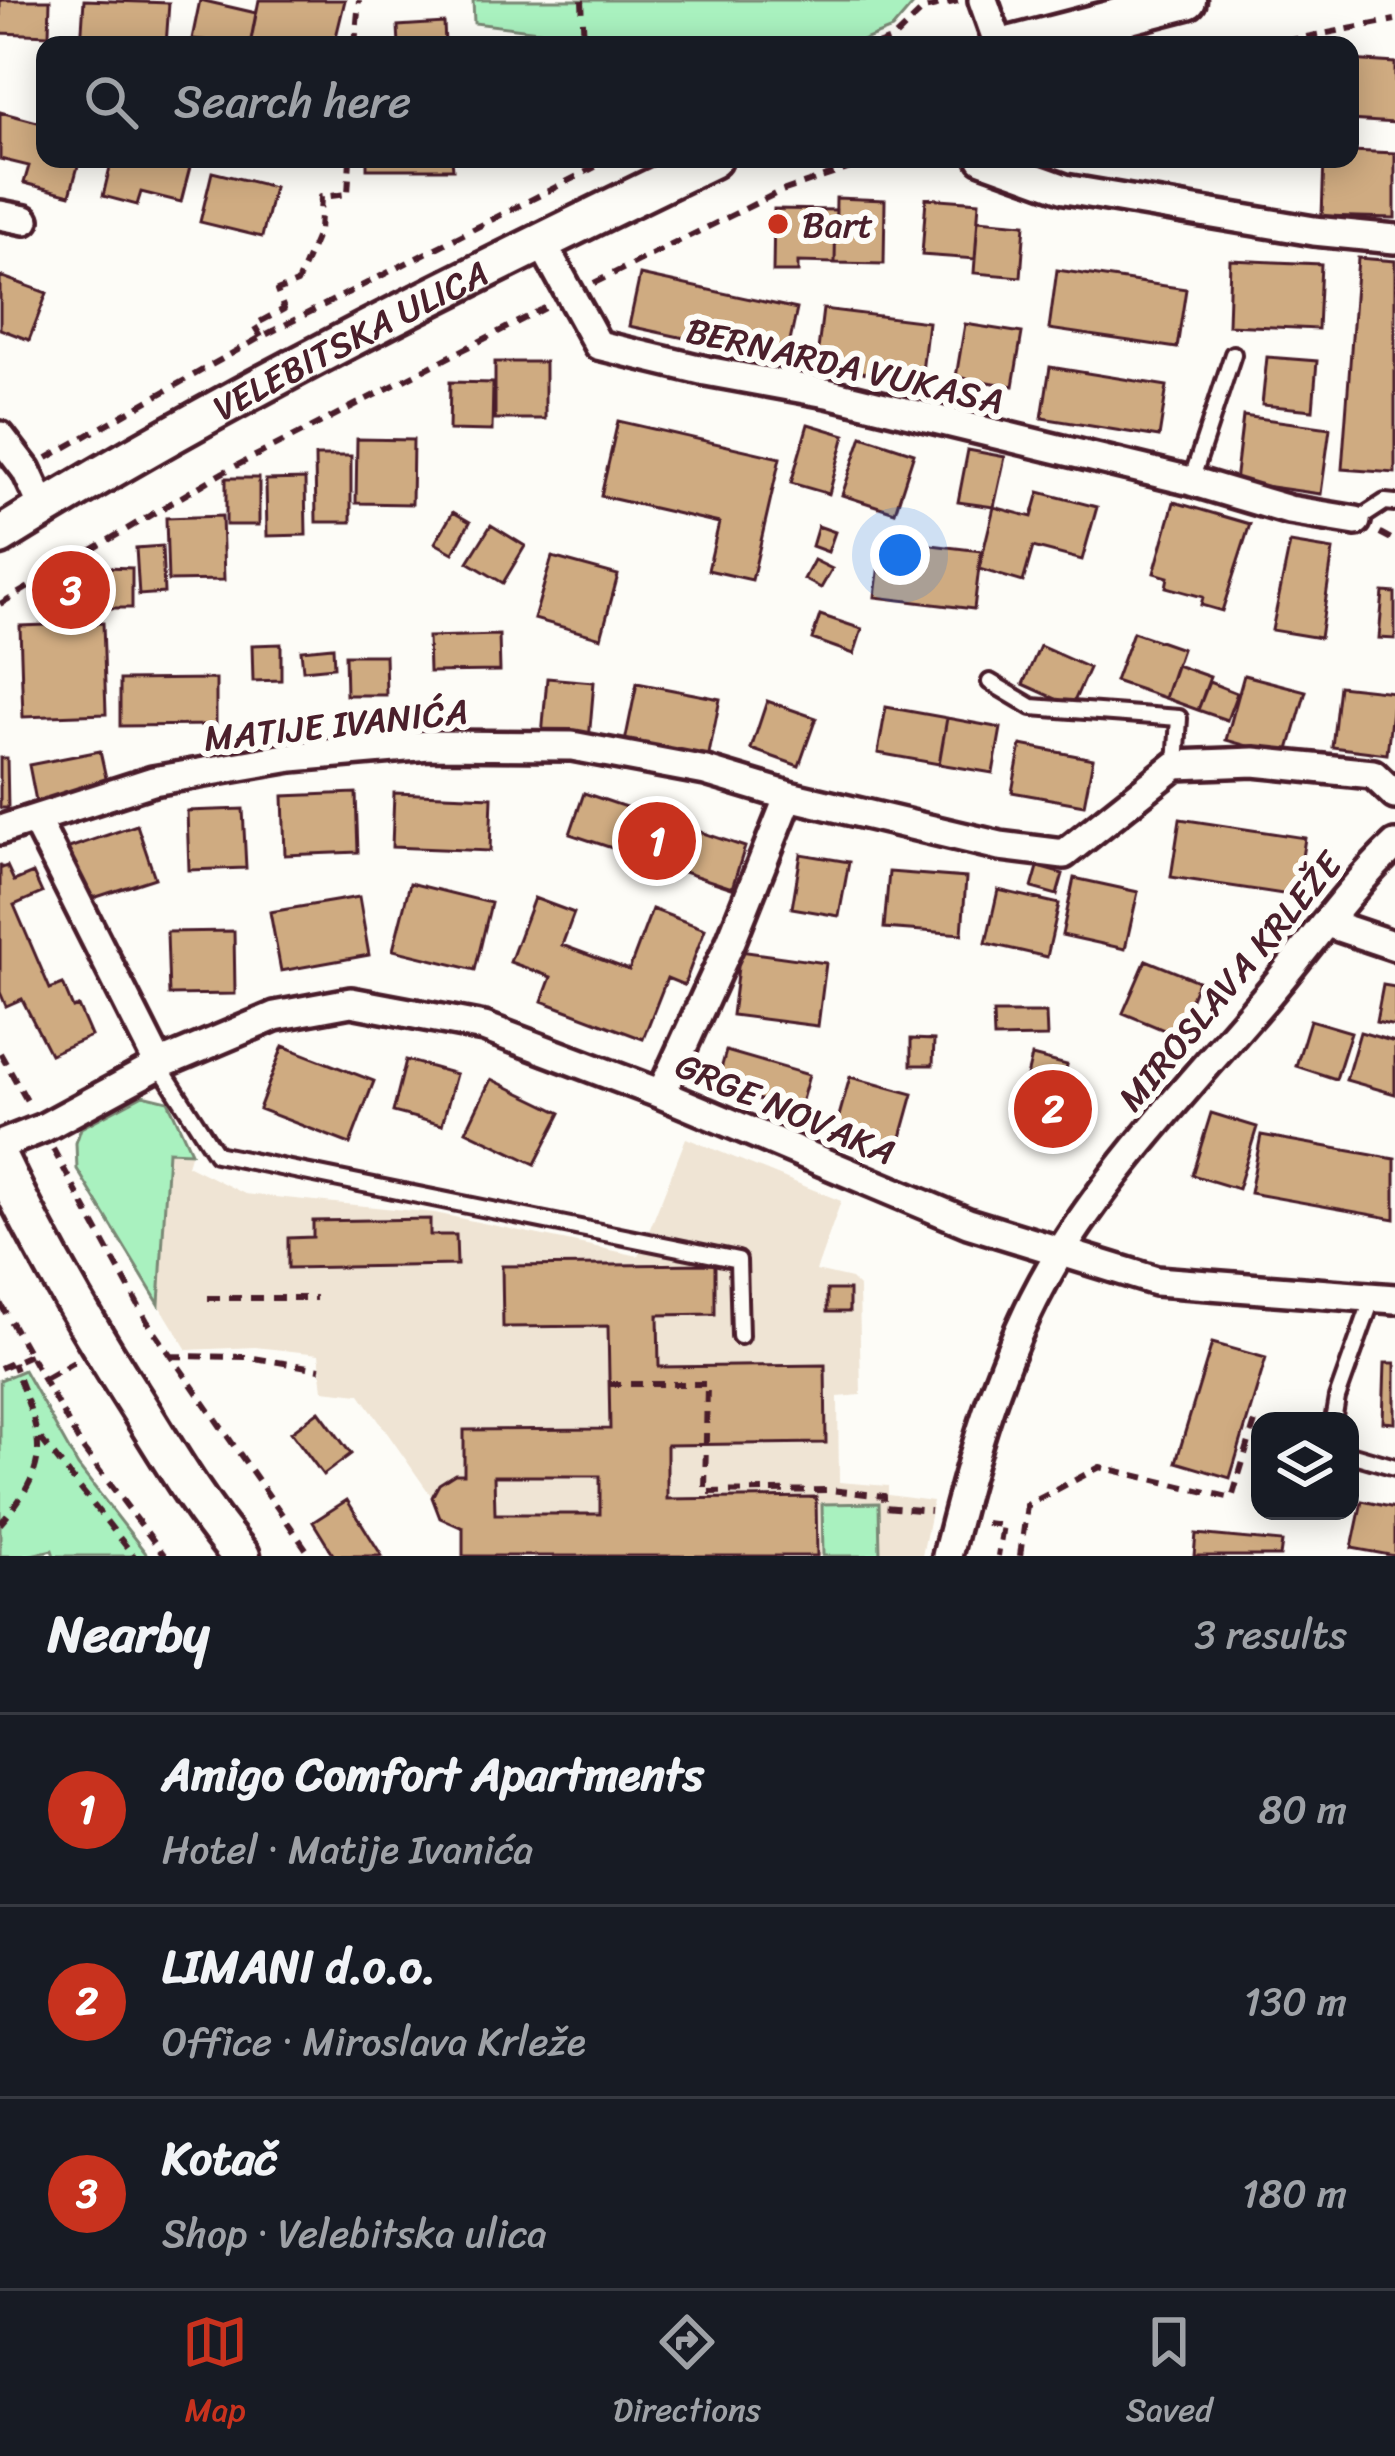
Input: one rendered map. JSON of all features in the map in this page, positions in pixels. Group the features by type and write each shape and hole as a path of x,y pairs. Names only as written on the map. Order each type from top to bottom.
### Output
{"street":[{"path":"983,0 996,36"},
{"path":"1048,36 1187,0"},
{"name":"VELEBITSKA ULICA","path":"0,536 237,397 693,168"},
{"path":"1007,168 1065,189 1315,231 1395,239"},
{"name":"BERNARDA VUKASA","path":"542,241 598,344 706,371 827,393 1289,510 1356,520"},
{"path":"0,436 26,470 44,509"},
{"name":"MATIJE IVANIĆA","path":"0,830 153,781 292,757 429,745 572,746 706,771 789,796 1000,846 1064,854 1176,765"},
{"path":"1176,765 1254,762 1372,774 1395,795"},
{"path":"661,1094 731,941 789,796"},
{"path":"36,821 159,1065"},
{"name":"MIROSLAVA KRLEŽE","path":"947,1556 973,1451 1024,1322 1062,1250 1126,1160 1395,845"},
{"path":"1327,923 1395,946"},
{"name":"GRGE NOVAKA","path":"0,1145 43,1128 159,1065 275,1016 351,1002 484,1027 661,1094 968,1223 1156,1281 1384,1298"},
{"path":"0,1161 35,1236 101,1348 208,1518 241,1556"}],"lane":[{"path":"1191,482 1233,354"},
{"path":"1356,520 1385,502 1395,503"},
{"path":"990,682 1032,707 1179,718 1176,765"},
{"path":"159,1065 216,1154 738,1260 740,1336"},
{"path":"1335,1412 1384,1298"},
{"path":"1359,1456 1395,1466"}],"path":[{"path":"357,36 359,0"},
{"path":"581,0 583,36"},
{"path":"899,36 925,5 961,0"},
{"path":"1312,36 1395,20"},
{"path":"261,338 254,325 284,309 278,291 297,284 319,231 321,197 348,194 349,168"},
{"path":"26,470 261,338 584,168"},
{"path":"0,604 222,473 779,192 850,168"},
{"path":"0,1053 147,1322 311,1556"},
{"path":"208,1298 316,1298"},
{"path":"0,1304 83,1449 165,1556"},
{"path":"0,1368 30,1355"},
{"path":"171,1357 248,1357 320,1369"},
{"path":"13,1363 39,1436 134,1556"},
{"path":"609,1384 706,1384 705,1492 831,1490 884,1496 884,1507 930,1511"},
{"path":"1020,1556 1027,1505 1100,1467 1232,1498 1251,1435"},
{"path":"0,1524 38,1470 39,1436"},
{"path":"986,1523 1003,1526 998,1556"}],"shaded area":[{"path":"686,1138 841,1201 816,1271 851,1279 859,1287 861,1395 838,1397 839,1482 888,1486 888,1495 933,1501 922,1556 463,1556 462,1528 440,1518 432,1497 360,1394 323,1390 319,1354 255,1347 187,1350 159,1304 168,1150 191,1152 187,1165 245,1194 435,1213 639,1256"}],"green space":[{"path":"473,0 917,0 892,29 874,36 563,36 474,23"},
{"path":"143,1095 168,1101 191,1152 168,1151 159,1304 77,1169 81,1128"},
{"path":"24,1370 78,1466 148,1556 54,1556 52,1550 0,1556 0,1380"},
{"path":"879,1503 880,1556 823,1556 822,1504"}],"building":[{"path":"0,0 50,0 49,35 0,33"},
{"path":"84,0 169,3 167,36 82,36"},
{"path":"200,0 256,13 252,36 193,36"},
{"path":"259,0 345,0 336,36 252,36"},
{"path":"444,23 445,36 399,36 398,26"},
{"path":"1359,61 1395,63 1395,123 1359,121"},
{"path":"0,112 36,122 36,168 78,168 70,195 24,183 29,166 0,159"},
{"path":"1359,151 1395,153 1395,218 1322,216 1324,168 1359,168"},
{"path":"110,168 190,168 181,202 141,192 137,205 103,196"},
{"path":"212,172 274,187 262,237 200,222"},
{"path":"836,198 885,200 884,264 835,263"},
{"path":"926,198 979,202 975,259 922,255"},
{"path":"774,209 836,210 835,263 798,262 798,272 773,272"},
{"path":"978,220 1025,224 1021,277 974,273"},
{"path":"1358,258 1395,261 1395,473 1342,469"},
{"path":"1230,260 1321,264 1318,329 1228,325"},
{"path":"1057,270 1186,289 1177,348 1049,329"},
{"path":"640,275 797,309 786,360 629,326"},
{"path":"0,276 47,293 29,340 0,329"},
{"path":"823,309 928,322 921,380 816,366"},
{"path":"965,324 1022,333 1013,386 956,377"},
{"path":"1267,357 1317,361 1313,410 1262,405"},
{"path":"495,362 545,362 545,419 495,419"},
{"path":"1050,367 1167,386 1159,437 1042,418"},
{"path":"450,382 493,383 492,431 449,430"},
{"path":"1243,416 1330,428 1321,494 1235,482"},
{"path":"618,421 780,458 752,580 708,570 719,523 601,496"},
{"path":"808,424 845,435 829,494 791,483"},
{"path":"862,436 914,453 895,512 842,495"},
{"path":"357,439 413,440 412,504 356,503"},
{"path":"968,450 1005,457 994,507 958,502"},
{"path":"315,456 351,456 351,522 316,522"},
{"path":"226,478 259,478 259,525 226,525"},
{"path":"305,479 306,535 267,536 266,480"},
{"path":"1039,492 1097,507 1082,560 1033,547 1023,582 979,569 994,507 1032,517"},
{"path":"1174,502 1250,524 1222,611 1201,605 1203,597 1166,587 1168,577 1154,573"},
{"path":"453,512 470,522 453,553 435,543"},
{"path":"222,516 224,580 168,581 166,518"},
{"path":"491,525 525,546 503,583 468,562"},
{"path":"818,526 835,532 828,552 812,546"},
{"path":"882,539 981,551 974,609 875,597"},
{"path":"1290,543 1333,550 1320,638 1272,630"},
{"path":"162,546 164,593 139,595 136,548"},
{"path":"552,557 618,575 601,638 534,619"},
{"path":"814,560 832,569 821,588 804,579"},
{"path":"104,567 132,568 132,608 104,608"},
{"path":"65,585 96,588 93,615 62,612"},
{"path":"1383,592 1395,593 1395,639 1379,638"},
{"path":"820,615 862,629 854,654 812,639"},
{"path":"103,623 106,714 23,717 20,626"},
{"path":"1133,632 1182,649 1165,698 1115,681"},
{"path":"499,635 500,671 429,672 428,637"},
{"path":"281,644 281,680 253,681 252,645"},
{"path":"1040,646 1089,668 1072,706 1023,684"},
{"path":"333,647 334,667 303,670 301,650"},
{"path":"345,655 385,655 386,695 346,695"},
{"path":"1176,665 1210,677 1198,710 1165,698"},
{"path":"1244,675 1306,691 1287,757 1226,740"},
{"path":"547,678 594,682 589,740 542,736"},
{"path":"216,679 216,725 120,726 120,680"},
{"path":"1209,682 1237,693 1227,720 1198,710"},
{"path":"637,683 720,699 708,759 625,742"},
{"path":"1339,686 1394,692 1387,754 1332,747"},
{"path":"767,701 816,718 799,766 751,749"},
{"path":"886,707 947,718 939,764 878,753"},
{"path":"947,718 1001,728 993,773 939,764"},
{"path":"1021,745 1093,759 1084,805 1012,792"},
{"path":"100,751 108,787 36,801 29,765"},
{"path":"0,758 7,758 8,808 0,808"},
{"path":"356,793 358,852 285,855 283,796"},
{"path":"394,793 492,797 490,851 392,847"},
{"path":"584,793 745,847 732,888 570,834"},
{"path":"243,809 246,868 189,870 187,811"},
{"path":"1180,819 1305,838 1296,896 1171,877"},
{"path":"137,825 155,878 84,901 66,849"},
{"path":"801,854 849,862 839,916 792,908"},
{"path":"0,864 7,866 14,881 33,873 42,893 14,905 50,989 63,984 91,1036 50,1054 22,999 6,1006 0,992"},
{"path":"1038,867 1063,874 1057,895 1032,888"},
{"path":"889,872 966,878 962,934 884,928"},
{"path":"1074,878 1138,892 1125,949 1062,935"},
{"path":"410,883 491,903 475,970 393,950"},
{"path":"998,890 1059,904 1047,957 986,943"},
{"path":"359,897 369,955 281,971 270,912"},
{"path":"534,898 574,913 562,945 629,970 652,909 705,929 684,985 667,978 643,1039 542,1001 551,977 510,962"},
{"path":"234,931 235,994 169,995 167,932"},
{"path":"740,951 826,963 818,1026 732,1015"},
{"path":"1146,960 1198,981 1176,1035 1123,1013"},
{"path":"1383,985 1395,987 1395,1026 1376,1022"},
{"path":"993,1013 1046,1013 1047,1037 994,1038"},
{"path":"1310,1020 1351,1032 1336,1079 1296,1066"},
{"path":"1360,1032 1395,1042 1395,1094 1346,1080"},
{"path":"911,1039 934,1040 933,1065 911,1065"},
{"path":"283,1046 374,1081 350,1144 259,1109"},
{"path":"726,1051 809,1075 799,1111 716,1087"},
{"path":"1032,1056 1067,1065 1062,1085 1092,1092 1079,1141 1015,1125"},
{"path":"406,1060 456,1074 442,1125 393,1112"},
{"path":"850,1077 913,1094 895,1159 832,1141"},
{"path":"491,1079 561,1113 535,1164 466,1131"},
{"path":"1211,1113 1257,1127 1238,1189 1192,1175"},
{"path":"1261,1135 1395,1159 1395,1219 1250,1193"},
{"path":"430,1219 430,1235 456,1235 457,1265 288,1268 288,1238 313,1237 313,1221"},
{"path":"715,1264 715,1314 658,1315 659,1367 825,1365 826,1443 667,1445 667,1499 816,1497 817,1556 463,1556 463,1528 440,1518 432,1497 439,1484 464,1474 464,1430 610,1429 608,1326 503,1327 502,1266","holes":["494,1476 600,1476 600,1514 495,1514"]},
{"path":"827,1290 849,1290 849,1312 827,1312"},
{"path":"1212,1343 1266,1358 1230,1478 1176,1462"},
{"path":"1385,1363 1395,1363 1395,1423 1383,1422"},
{"path":"319,1411 351,1454 323,1475 291,1432"},
{"path":"347,1500 382,1556 334,1556 313,1522"},
{"path":"1362,1501 1395,1508 1395,1556 1352,1548"},
{"path":"1196,1534 1282,1542 1280,1556 1194,1556"}],"place":[{"name":"Bart","path":"778,224"},
{"name":"Kotač","path":"71,590"},
{"name":"Amigo Comfort Apartments","path":"657,841"},
{"name":"LIMANI d.o.o.","path":"1053,1109"}]}
